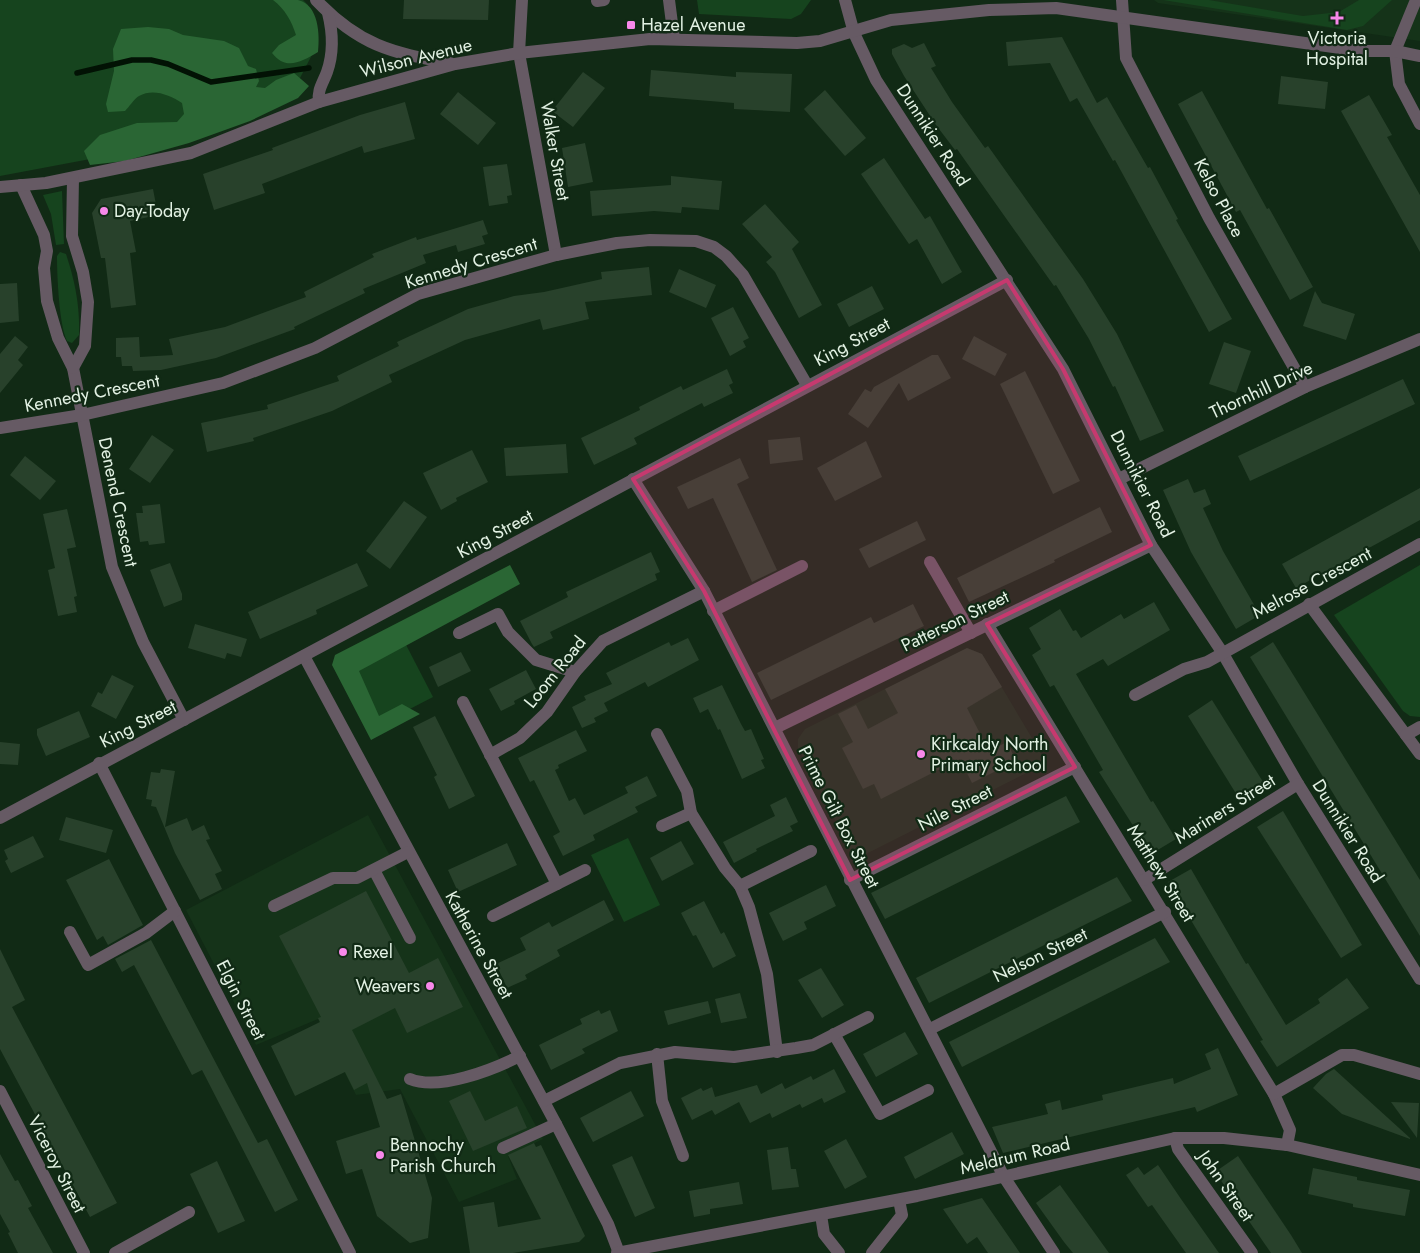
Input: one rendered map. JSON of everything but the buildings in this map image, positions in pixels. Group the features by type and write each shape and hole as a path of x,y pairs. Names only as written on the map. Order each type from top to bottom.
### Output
{"street":[{"path":"316,0 328,13 368,43 403,55 455,64"},
{"path":"519,53 522,0"},
{"path":"597,1 604,0"},
{"path":"669,0 674,39"},
{"name":"Dunnikier Road","path":"845,0 854,32 876,80 1063,369 1151,545 1222,652 1298,784 1420,979"},
{"name":"Kelso Place","path":"1122,0 1126,58 1208,218 1305,388"},
{"path":"1416,0 1395,51 1399,84 1420,124"},
{"name":"Wilson Avenue","path":"0,187 73,178 191,153 318,102 455,64 519,53 674,39 797,43 820,41 891,20 1007,5 1056,8 1123,16 1362,51 1395,51 1420,56"},
{"path":"318,102 317,93 327,72 332,46 333,30 328,13"},
{"name":"Walker Street","path":"519,53 556,255"},
{"path":"73,178 72,236 83,272 88,302 88,331 85,346 73,368"},
{"name":"Denend Crescent","path":"20,186 44,235 47,250 44,268 47,300 58,338 73,368 112,567 143,642 184,720"},
{"name":"Kennedy Crescent","path":"0,428 82,415 224,383 315,348 418,294 556,255 617,243 650,240 696,241 714,248 726,256 743,275 808,386"},
{"name":"King Street","path":"0,818 99,763 184,720 1006,280"},
{"name":"Thornhill Drive","path":"1119,479 1305,388 1420,339"},
{"name":"Prime Gilt Box Street","path":"633,479 704,591 775,728 850,880 930,1028 1004,1177 1054,1253"},
{"name":"Melrose Crescent","path":"1135,695 1184,669 1207,662 1420,544"},
{"name":"Patterson Street","path":"775,728 1151,545"},
{"path":"930,562 971,633"},
{"path":"713,611 802,566"},
{"name":"Loom Road","path":"490,755 520,738 547,712 575,672 603,641 704,591"},
{"path":"1309,604 1420,754"},
{"path":"459,633 498,614 508,632 536,660 575,672"},
{"name":"Matthew Street","path":"987,624 1165,912 1274,1094 1290,1130 1287,1145"},
{"name":"Katherine Street","path":"304,656 408,852 544,1101 608,1224 618,1253"},
{"path":"464,702 557,884"},
{"path":"1406,735 1420,727"},
{"path":"657,734 687,791 691,813 726,868 740,886 761,943 768,974 777,1052"},
{"name":"Elgin Street","path":"99,763 350,1253"},
{"name":"Nile Street","path":"850,880 1076,768"},
{"name":"Mariners Street","path":"1144,880 1298,784"},
{"path":"662,826 691,813"},
{"path":"740,886 811,851"},
{"path":"274,906 332,878 357,878 408,852"},
{"path":"374,870 410,938"},
{"path":"493,916 585,870"},
{"path":"70,932 88,965 146,933 175,911"},
{"name":"Nelson Street","path":"930,1028 1165,912"},
{"path":"544,1101 620,1062 675,1052 734,1057 777,1052 813,1045 868,1017"},
{"path":"834,1034 880,1114 928,1090"},
{"path":"658,1054 662,1101 683,1156"},
{"path":"1274,1094 1342,1055 1354,1055 1420,1074"},
{"path":"410,1079 422,1084 442,1082 506,1063 520,1056"},
{"name":"Viceroy Street","path":"0,1091 84,1253"},
{"path":"503,1148 556,1124"},
{"name":"Meldrum Road","path":"618,1253 899,1200 1175,1138 1224,1138 1287,1145 1420,1175"},
{"name":"John Street","path":"1175,1138 1178,1149 1252,1253"},
{"path":"872,1253 902,1215 899,1200"},
{"path":"115,1253 189,1212"},
{"path":"821,1215 824,1234 839,1253"}],"highlighted area":[{"path":"1007,280 1063,369 1151,545 987,624 1075,767 850,880 704,591 633,479"}],"shaded area":[{"path":"0,0 303,0 308,5 317,45 299,80 186,141 0,176"},
{"path":"697,0 811,0 801,14 791,19 699,14"},
{"name":"Victoria Hospital","path":"1154,0 1420,0 1420,41 1158,3"},
{"path":"1163,0 1209,0 1303,16 1339,12 1359,0 1392,0 1363,26 1347,30"},
{"path":"62,191 64,244 56,245 51,214 43,195"},
{"path":"60,252 66,254 78,304 79,335 72,343 67,341 64,334 60,312 57,256"},
{"path":"1420,565 1420,717 1410,716 1403,711 1334,615"},
{"path":"403,639 433,697 375,727 345,669"},
{"name":"Kirkcaldy North Primary School","path":"967,648 982,654 1045,760 1042,765 860,857 853,855 798,748 798,739 805,729"},
{"path":"368,815 543,1139 508,1156 517,1179 459,1202 400,1089 356,1095 318,1019 256,1045 186,910"},
{"path":"628,838 660,905 624,922 591,855"}],"green space":[{"path":"273,0 298,0 310,8 317,22 318,52 294,63 283,62 277,59 272,53 279,45 296,35 288,16"},
{"path":"148,27 169,29 183,35 224,41 239,48 248,66 256,69 259,81 256,87 265,88 276,80 294,73 309,86 298,98 250,121 189,143 125,161 90,165 84,151 100,135 137,123 177,122 184,114 182,103 167,95 156,93 139,96 125,111 108,112 106,104 114,71 113,49 121,29"},
{"path":"510,565 520,584 359,671 379,716 402,704 420,714 371,740 332,665 335,655"}],"waterway":[{"path":"77,73 132,60 151,60 168,64 211,82 309,68"}],"place":[{"name":"Victoria Hospital","path":"1337,18"},
{"name":"Hazel Avenue","path":"631,25"},
{"name":"Day-Today","path":"104,211"},
{"name":"Kirkcaldy North Primary School","path":"921,754"},
{"name":"Rexel","path":"343,952"},
{"name":"Weavers","path":"430,986"},
{"name":"Bennochy Parish Church","path":"380,1155"}]}
